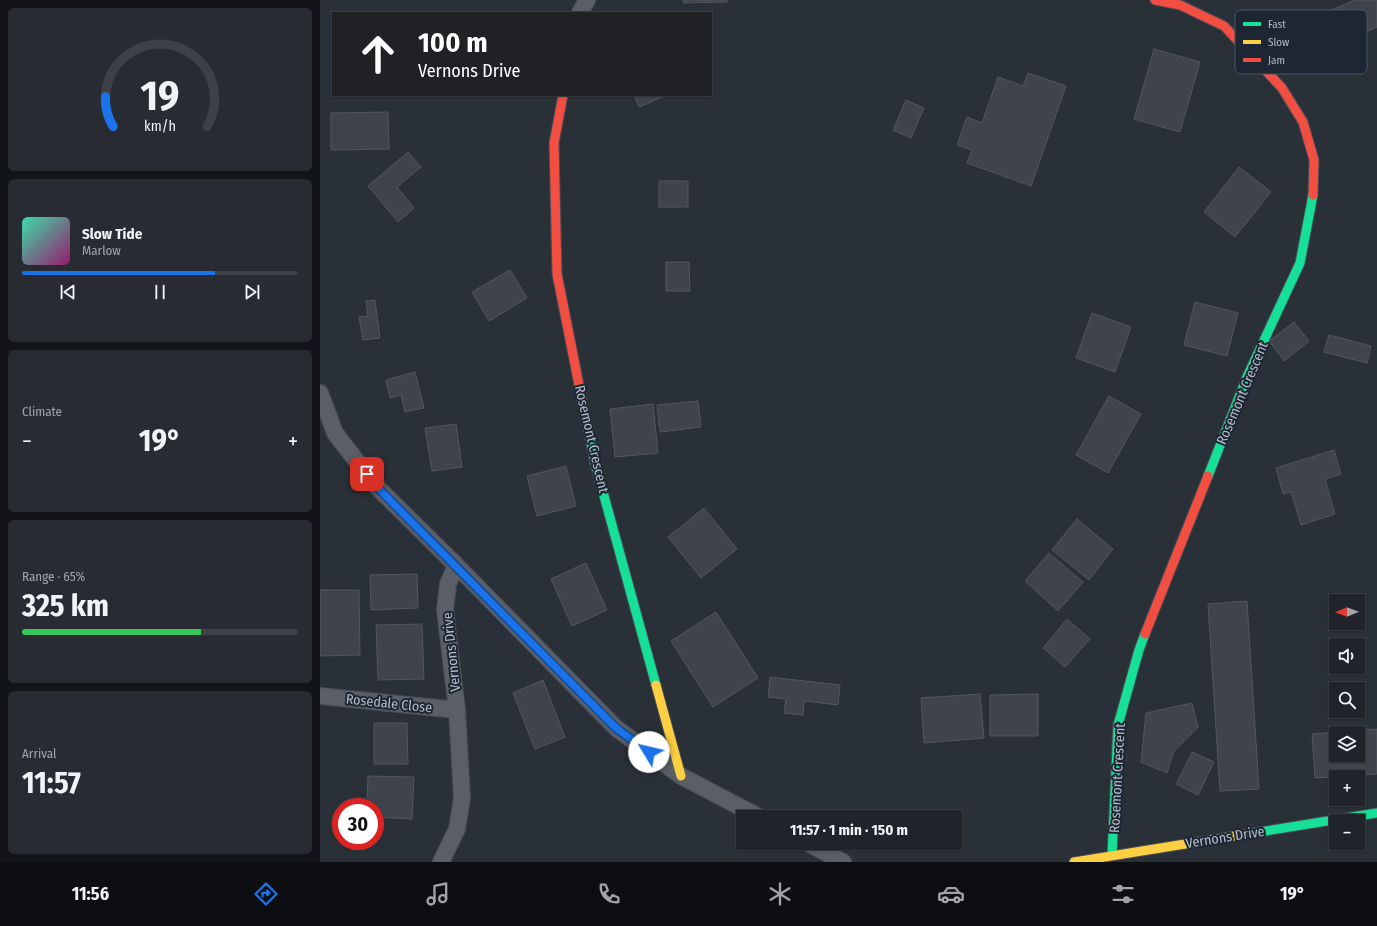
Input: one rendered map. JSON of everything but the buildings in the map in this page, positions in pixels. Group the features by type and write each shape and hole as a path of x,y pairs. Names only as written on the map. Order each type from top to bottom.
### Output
{"street":[{"path":"581,12 587,0"},
{"name":"Rosemont Crescent","path":"1154,0 1185,3 1224,26 1235,38"},
{"name":"Rosemont Crescent","path":"1112,855 1118,725 1139,650 1247,377 1300,263 1314,200 1314,160 1303,122 1282,88 1269,74"},
{"name":"Rosemont Crescent","path":"563,96 554,143 557,274 595,463 681,776"},
{"path":"320,393 336,433 375,485 616,728 681,776 746,810"},
{"name":"Vernons Drive","path":"441,862 457,829 462,798 457,710 445,610 448,584 456,565"},
{"name":"Rosedale Close","path":"320,696 457,710"},
{"name":"Vernons Drive","path":"1074,862 1377,813"},
{"path":"821,850 843,862"}],"traffic: fast":[{"path":"1208,476 1247,377 1300,263 1313,195"},
{"path":"582,400 595,463 656,685"},
{"path":"1112,855 1118,725 1139,650 1145,634"},
{"path":"1247,834 1377,813"}],"traffic: slow":[{"path":"656,685 681,776"},
{"path":"1074,862 1247,834"}],"traffic: jam":[{"path":"1155,0 1180,5 1224,26 1235,38"},
{"path":"1269,74 1282,88 1303,122 1314,160 1313,195"},
{"path":"563,96 554,143 557,274 582,400"},
{"path":"1145,634 1208,476"}],"route":[{"path":"367,474 375,485 616,728 649,752"}]}
